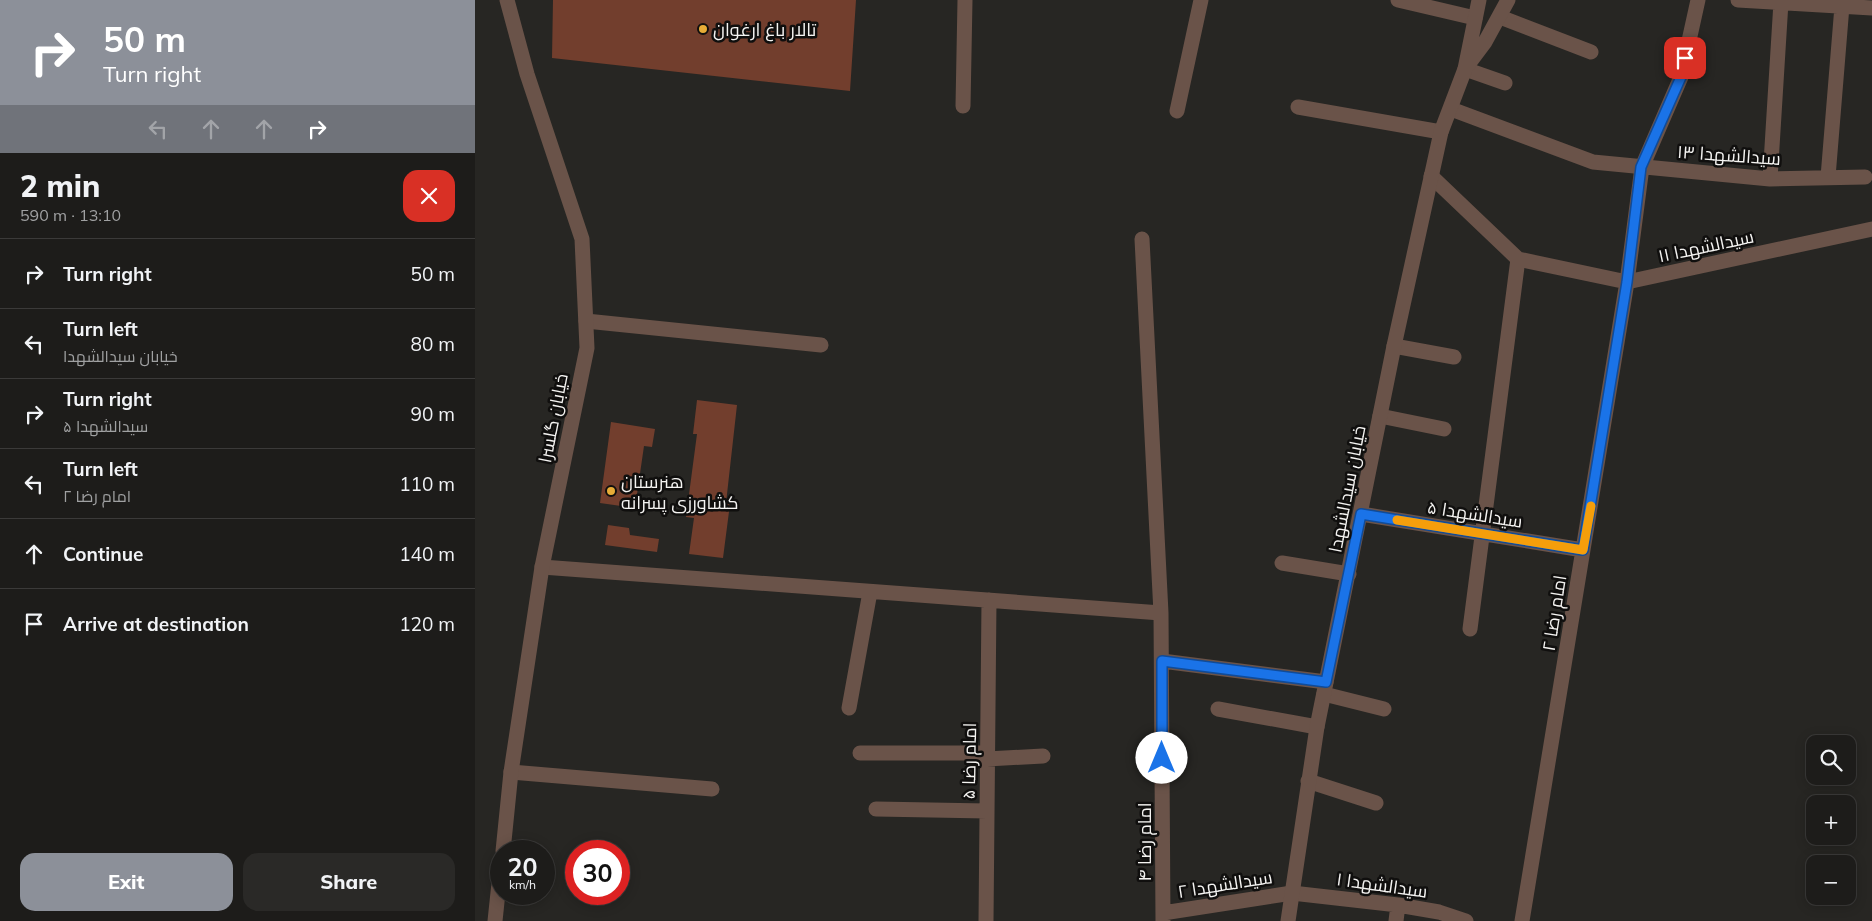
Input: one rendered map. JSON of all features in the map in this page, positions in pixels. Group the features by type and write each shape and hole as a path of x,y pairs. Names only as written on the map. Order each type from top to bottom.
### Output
{"street":[{"name":"خیابان گلسرا","path":"504,840 511,772 542,568 587,348 583,238 527,74 507,0"},
{"path":"963,106 965,0"},
{"path":"1177,112 1201,0"},
{"path":"1398,0 1475,18"},
{"path":"1465,69 1479,0"},
{"path":"1465,69 1500,17 1508,0"},
{"name":"امام رضا ۲","path":"1522,921 1627,282 1641,167 1681,77 1698,0"},
{"path":"1738,0 1821,2 1842,6 1872,8"},
{"path":"1770,178 1781,2"},
{"path":"1828,177 1842,6"},
{"path":"1500,17 1591,52"},
{"path":"1465,69 1505,84"},
{"name":"خیابان سیدالشهدا","path":"1288,921 1317,727 1394,346 1441,132 1465,69"},
{"path":"1298,107 1441,132"},
{"name":"سیدالشهدا ۱۳","path":"1451,108 1593,162 1770,178 1865,176"},
{"path":"1431,176 1518,260 1470,629"},
{"name":"سیدالشهدا ۱۱","path":"1518,260 1627,282 1872,229"},
{"name":"امام رضا ۴","path":"1142,239 1161,613 1163,917"},
{"path":"586,320 821,345"},
{"path":"1394,346 1453,357"},
{"path":"1380,416 1444,428"},
{"name":"سیدالشهدا ۵","path":"1361,514 1583,550"},
{"path":"1282,562 1349,574"},
{"path":"542,568 1161,613"},
{"path":"849,708 870,592"},
{"name":"امام رضا ۵","path":"986,921 989,600"},
{"path":"1162,661 1325,688 1384,710"},
{"path":"1218,709 1317,727"},
{"path":"860,753 1043,756"},
{"path":"511,772 712,789"},
{"path":"1308,781 1376,803"},
{"path":"876,809 987,811"},
{"name":"سیدالشهدا ۲","path":"1163,917 1292,893"},
{"name":"سیدالشهدا ۱","path":"1292,893 1398,905 1439,912 1466,921"},
{"path":"495,921 497,905"},
{"path":"1396,921 1398,905"}],"building":[{"name":"تالار باغ ارغوان","path":"553,0 856,0 850,91 552,58"},
{"path":"697,400 737,405 726,503 730,504 723,558 689,554 694,518 686,517 697,434 693,434"},
{"path":"611,422 655,429 652,447 644,446 635,508 600,503"},
{"path":"608,525 629,528 630,535 659,539 657,552 605,545"}],"slow traffic":[{"path":"1397,520 1583,550 1591,506"}],"place":[{"name":"تالار باغ ارغوان","path":"703,29"},
{"name":"هنرستان کشاورزی پسرانه","path":"611,491"}],"route":[{"path":"1162,758 1162,661 1326,682 1361,514 1583,550 1627,282 1641,167 1681,77 1685,58"}]}
